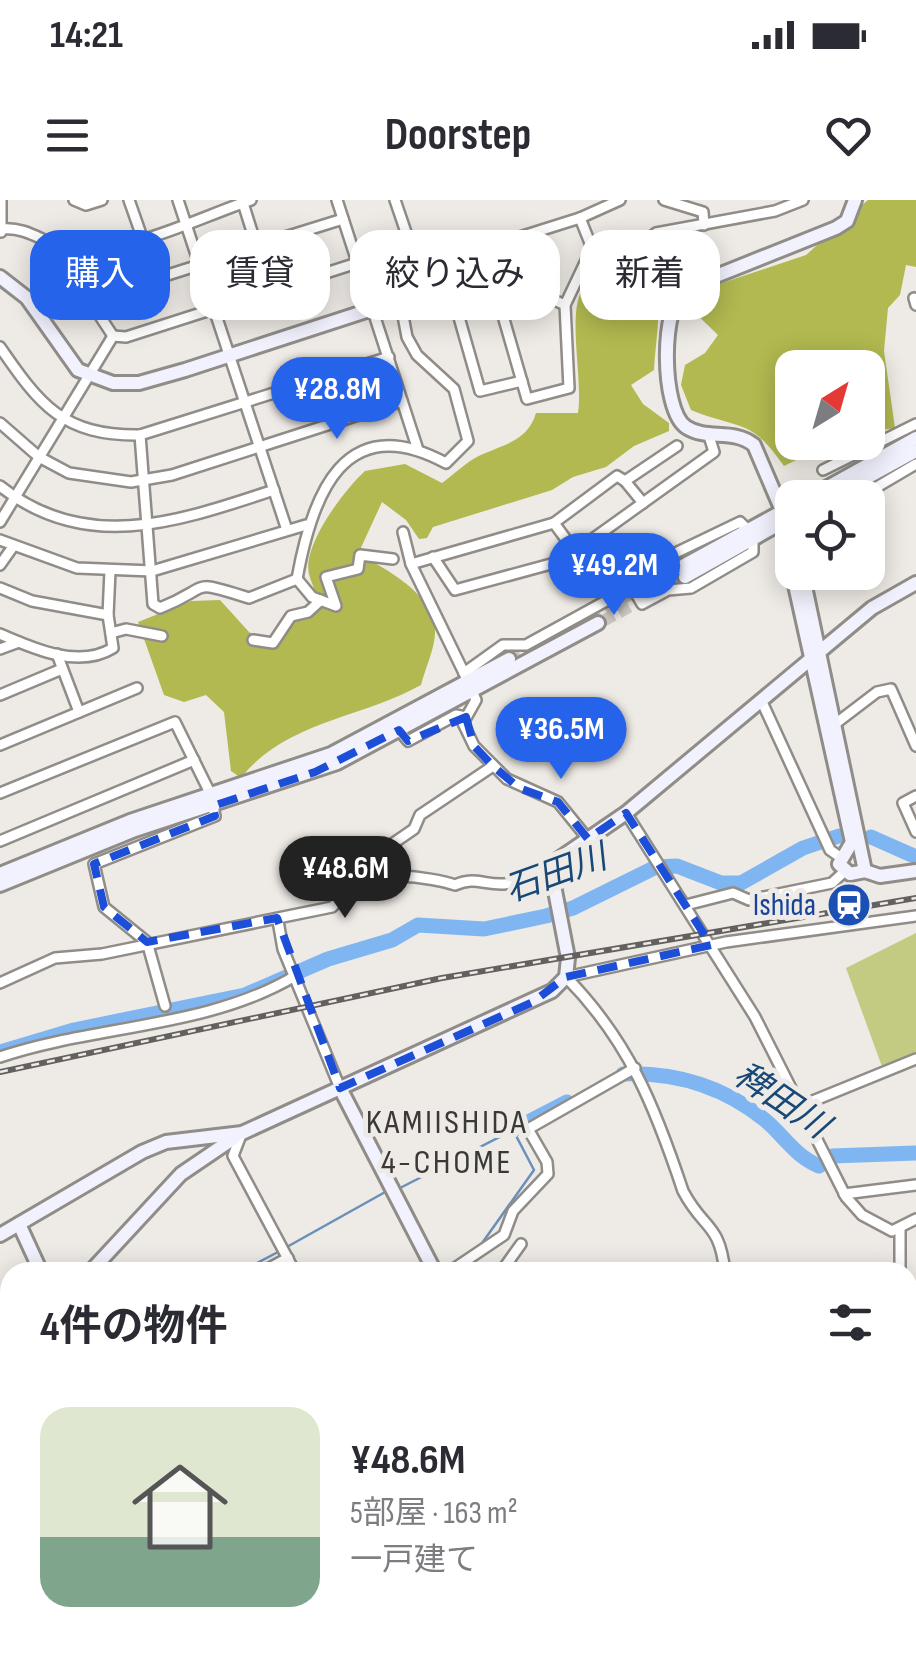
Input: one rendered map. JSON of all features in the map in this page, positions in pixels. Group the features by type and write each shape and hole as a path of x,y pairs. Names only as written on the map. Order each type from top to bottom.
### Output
{"street":[{"path":"1,200 1,232 30,234"},
{"path":"74,200 86,205 102,200"},
{"path":"129,200 140,230"},
{"path":"178,200 190,234"},
{"path":"337,200 350,242"},
{"path":"394,200 405,230"},
{"path":"544,230 620,200"},
{"path":"664,200 702,212 704,225"},
{"path":"674,230 788,208 803,200"},
{"path":"775,489 754,445 736,434 688,429 674,412 668,358 674,297 836,228 847,221 855,200"},
{"path":"163,230 239,202 250,230"},
{"path":"580,218 585,230"},
{"path":"308,230 343,219"},
{"path":"504,320 527,399 570,388 565,305 580,273"},
{"path":"0,277 27,298 59,348 88,376 113,384 139,383 350,315"},
{"path":"560,303 565,305"},
{"path":"113,336 126,337 190,317"},
{"path":"103,320 113,336"},
{"path":"217,320 287,530"},
{"path":"376,320 418,450"},
{"path":"393,559 360,556 358,569 326,576 336,606 312,597 297,579 306,525 346,460 365,449 384,445 418,450 446,463 468,441 454,389 418,355 404,320"},
{"path":"460,320 480,390 522,381"},
{"path":"0,522 113,336"},
{"path":"0,346 28,388 62,420 94,432 140,435 389,357"},
{"path":"0,423 39,457 84,476 114,482 145,480 402,401"},
{"path":"823,470 916,424"},
{"path":"433,557 455,590 562,561 714,452 708,433"},
{"path":"140,435 153,604 160,608 197,586 210,584 249,598 297,579"},
{"path":"840,480 916,438"},
{"path":"625,481 677,446"},
{"path":"863,480 916,451"},
{"path":"885,482 916,464"},
{"path":"411,564 554,523 616,476 643,503"},
{"path":"0,486 15,498 74,524 108,529 148,527 274,490"},
{"path":"468,682 503,645 526,645 655,574 671,555 740,522 751,534 753,552 690,588 668,590 642,604 632,587"},
{"path":"554,523 576,553"},
{"path":"682,573 775,524"},
{"path":"0,540 12,548 77,568 152,572 306,525"},
{"path":"403,532 411,564 476,700 463,723 474,746 520,788 558,802 588,839"},
{"path":"0,565 12,548"},
{"path":"0,634 57,654 97,658 113,648 108,615 110,572"},
{"path":"0,983 55,958 102,954 332,907 347,887 359,880 424,875 454,885 471,878 505,884 533,876 626,813 872,608 916,583"},
{"path":"0,588 32,601 108,615"},
{"path":"797,590 836,724 864,871"},
{"path":"805,590 852,842 840,857"},
{"path":"253,640 272,643 291,616 308,612 321,600"},
{"path":"0,874 78,840 315,772 399,730 468,682 598,624"},
{"path":"111,634 126,629 162,636"},
{"path":"0,648 19,642"},
{"path":"57,654 79,712"},
{"path":"0,885 331,754 509,659"},
{"path":"0,695 62,670"},
{"path":"0,744 137,688"},
{"path":"836,724 878,692 891,688 916,746"},
{"path":"762,702 830,850 840,857 844,871"},
{"path":"399,730 408,741 456,715 466,718"},
{"path":"905,720 916,716"},
{"path":"0,793 175,722 212,800 215,816 94,864 104,907 147,942 165,1006"},
{"path":"0,842 194,760"},
{"path":"398,877 382,851 414,829 420,815 493,766"},
{"path":"916,796 903,803 916,832"},
{"path":"626,813 756,1017 844,1194 879,1226 892,1231 916,1219"},
{"path":"550,865 568,958 566,977"},
{"path":"686,905 733,892 749,900 832,883 844,871 880,876 916,871"},
{"path":"99,1262 181,1174 242,1133 533,1002 566,977 711,945 916,916"},
{"path":"278,921 295,976 340,1088 430,1262"},
{"path":"0,1058 54,1041 248,1001 295,976"},
{"path":"566,977 603,1014 635,1068 692,1208 719,1234 723,1262"},
{"path":"798,1107 916,1059"},
{"path":"464,1262 504,1235 513,1211 548,1174 547,1162 528,1129 635,1068"},
{"path":"0,1235 154,1146 242,1133"},
{"path":"242,1133 233,1156 290,1262"},
{"path":"844,1194 916,1185"},
{"path":"19,1224 36,1262"},
{"path":"900,1228 900,1262"},
{"path":"508,1262 522,1244"},
{"path":"281,1262 288,1258"}],"highlighted area":[{"path":"466,717 474,746 493,766 519,788 558,802 588,839 626,813 711,945 566,977 533,1002 340,1088 277,918 147,942 104,907 94,864 215,816 213,806 315,772 399,730 408,741"}],"green space":[{"path":"868,200 916,200 916,267 906,265 900,295 888,308 884,350 775,350 775,454 753,432 691,410 681,385 685,365 705,353 718,335 702,320 720,320 720,284 806,255"},
{"path":"580,295 580,320 658,320 654,370 631,385 643,404 669,423 669,431 634,446 606,467 573,477 552,490 433,527 427,538 419,539 406,520 382,502 358,554 406,584 432,617 434,643 421,685 279,744 241,778 231,771 224,712 206,695 184,702 164,695 138,622 191,601 220,600 249,632 275,647 291,623 317,604 309,574 312,548 337,504 365,471 405,464 442,483 475,458 519,437 536,413 578,413"},
{"path":"885,358 895,428 885,429"},
{"path":"916,933 916,1059 884,1072 846,968"}],"waterway":[{"name":"石田川","path":"0,1052 74,1030 245,995 328,959 392,940 418,925 484,929 546,916 573,908 656,867 677,866 721,883 741,883 803,848 839,836"},
{"name":"石田川","path":"871,837 916,857"},
{"name":"稗田川","path":"623,1074 680,1079 716,1090 749,1108 803,1157 819,1166 832,1156 916,1153"},
{"name":"稗田川","path":"513,1130 567,1102"},
{"name":"稗田川","path":"400,1188 513,1130 534,1170 480,1246"},
{"path":"285,1248 387,1191"},
{"path":"259,1262 278,1252"}],"tunnel":[{"path":"509,659 679,568"},
{"path":"603,621 685,577"}],"railway":[{"path":"0,1072 442,978 916,898"}],"place":[{"name":"Ishida","path":"849,905"}],"district":[{"name":"KAMIISHIDA 4-CHOME","path":"447,1142"}]}
